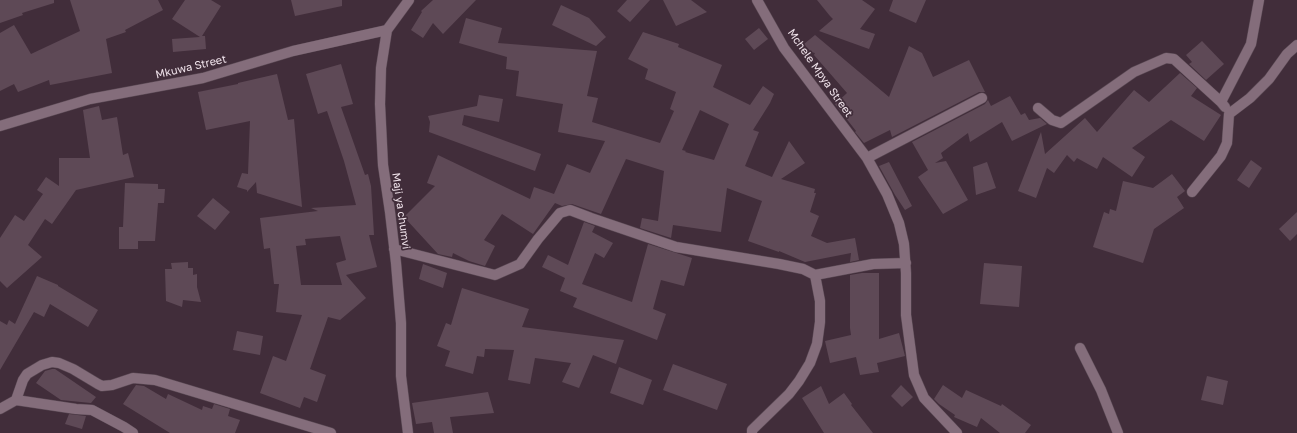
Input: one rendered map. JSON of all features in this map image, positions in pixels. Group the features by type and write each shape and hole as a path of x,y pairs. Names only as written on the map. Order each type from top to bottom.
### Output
{"street":[{"name":"Maji ya chumvi","path":"408,433 401,376 401,323 390,212 383,165 380,68 387,30 409,0"},
{"name":"Mchele Mpya Street","path":"757,0 784,48 867,158 887,194 899,223 904,244 906,263 906,315 914,375 924,398 957,433"},
{"path":"1221,102 1251,44 1259,0"},
{"name":"Mkuwa Street","path":"0,126 90,99 203,78 293,51 387,30"},
{"path":"1229,114 1250,98 1269,79 1287,54 1297,44"},
{"path":"1038,108 1052,120 1061,122 1134,72 1166,58 1174,59 1221,102 1229,114 1227,143 1224,150 1221,156 1192,192"},
{"path":"867,158 982,98"},
{"path":"394,250 495,275 520,264 538,239 560,213 570,210 676,247 804,269 815,275 873,264 906,263"},
{"path":"752,433 752,430 789,394 810,363 817,344 820,322 820,301 815,275"},
{"path":"1080,348 1107,404 1118,433"},
{"path":"16,400 20,387 27,374 42,365 52,362 59,363 73,369 102,386 112,385 133,378 155,380 331,433"},
{"path":"0,409 16,400 92,410 124,426 133,433"}],"building":[{"path":"0,0 54,0 54,3 22,13 23,15 0,23"},
{"path":"70,0 158,0 163,10 125,30 126,32 106,39 112,73 50,85 49,80 18,92 14,84 0,91 0,33 14,25 31,54 80,31"},
{"path":"185,0 211,0 221,6 202,36 205,36 206,49 173,52 172,39 200,37 172,19"},
{"path":"291,0 342,0 342,6 295,16"},
{"path":"433,0 476,0 443,34 433,23 423,38 411,30 422,12 421,11"},
{"path":"627,0 650,0 630,22 617,11"},
{"path":"663,0 691,0 707,12 676,26"},
{"path":"817,0 862,0 875,9 860,29 875,34 869,49 819,31 833,19"},
{"path":"893,0 926,0 916,23 889,11"},
{"path":"561,5 589,18 606,37 596,46 552,25"},
{"path":"466,18 502,28 498,43 597,51 587,96 598,98 592,122 660,143 674,111 670,109 676,92 645,79 648,69 628,59 643,32 679,44 678,47 722,65 713,87 750,105 763,86 774,94 753,130 759,132 745,166 772,177 789,141 805,163 781,179 815,189 814,193 816,193 810,212 819,216 811,236 827,243 855,238 859,260 850,262 851,253 805,262 779,251 748,241 762,201 727,188 721,232 673,225 671,238 640,228 642,218 658,221 664,171 626,159 601,214 572,204 562,206 555,203 533,234 502,214 484,240 495,246 485,266 469,261 453,253 452,257 438,254 404,217 435,186 427,183 438,155 530,199 534,187 554,194 567,164 590,173 605,141 558,132 563,104 516,96 519,71 506,69 507,57 459,43","holes":["700,110 729,124 714,160 682,150"]},
{"path":"759,28 768,39 754,50 745,39"},
{"path":"815,35 889,97 909,46 922,53 933,77 969,60 985,92 979,92 892,137 890,130 864,143 835,104 847,93 814,55 815,53 811,52 804,44"},
{"path":"1202,41 1224,64 1206,80 1189,64 1192,62 1186,55"},
{"path":"341,64 353,104 341,107 365,175 368,174 371,186 374,235 369,235 377,267 346,275 366,298 340,320 328,317 310,369 326,375 317,402 304,397 300,408 260,393 273,356 286,361 302,315 276,312 279,284 274,284 270,248 264,249 260,218 318,211 311,208 356,205 344,161 327,111 318,114 306,74","holes":["340,236 346,260 336,263 342,285 301,285 296,246 306,245 305,239"]},
{"path":"1180,73 1197,88 1191,96 1221,115 1204,141 1171,120 1132,148 1145,157 1132,177 1103,157 1097,169 1077,158 1074,162 1067,155 1054,173 1047,168 1036,198 1018,191 1041,132 1045,154 1085,118 1097,132 1134,90 1149,102"},
{"path":"277,74 288,120 294,119 302,207 257,193 256,182 247,192 247,190 237,187 242,173 248,174 250,121 206,130 198,92"},
{"path":"479,95 503,99 499,122 464,115 462,125 541,154 535,171 429,132 430,122 428,116 477,106"},
{"path":"1010,96 1021,115 1025,113 1029,120 1040,118 1047,124 1012,141 1002,122 970,142 968,133 941,153 943,158 935,163 946,161 968,200 943,214 918,177 928,170 912,142 985,104 988,100 991,106"},
{"path":"99,106 102,120 117,117 123,155 128,153 134,177 76,190 52,224 45,219 28,245 42,257 7,288 0,281 0,238 15,215 24,221 43,194 37,190 46,177 59,186 59,158 90,158 83,110"},
{"path":"1251,160 1262,168 1249,188 1237,180"},
{"path":"889,162 912,206 905,210 879,166"},
{"path":"987,162 996,188 976,195 973,167"},
{"path":"1172,174 1185,191 1177,197 1184,208 1154,229 1143,263 1093,247 1104,212 1109,214 1110,209 1116,211 1123,181 1153,188"},
{"path":"125,183 158,184 158,189 165,189 164,203 158,203 155,241 138,241 138,249 119,249 119,227 123,227"},
{"path":"213,198 230,212 215,230 197,216"},
{"path":"1297,212 1297,234 1290,241 1279,229"},
{"path":"584,222 595,226 592,232 613,243 604,258 595,253 582,284 632,302 648,244 692,258 684,286 661,280 653,309 666,314 657,340 573,307 577,298 560,291 565,278 542,267 548,255 568,265"},
{"path":"188,262 188,268 193,268 193,275 197,274 197,287 201,302 183,300 182,307 166,301 165,269 172,269 171,263"},
{"path":"984,263 1022,266 1019,307 980,304"},
{"path":"423,264 447,273 443,288 419,279"},
{"path":"879,273 879,339 899,333 905,356 877,363 879,372 860,375 856,357 830,363 825,341 851,335 850,275"},
{"path":"37,276 58,285 98,310 88,327 50,304 44,317 34,312 0,370 0,321 7,325 9,320 15,324"},
{"path":"462,288 529,309 522,327 624,340 616,364 593,355 579,388 562,382 571,363 535,358 530,384 508,380 514,350 485,349 484,357 477,356 473,374 445,366 450,351 437,346 446,323 451,325"},
{"path":"237,331 263,336 260,355 233,350"},
{"path":"673,364 727,384 717,410 663,390"},
{"path":"619,367 652,380 643,405 610,393"},
{"path":"55,369 96,397 91,403 61,400 36,383 45,371"},
{"path":"1207,376 1228,381 1223,405 1201,400"},
{"path":"136,385 144,386 166,399 168,394 202,410 203,406 212,409 214,404 230,409 228,416 240,420 235,433 170,433 123,404"},
{"path":"901,385 913,397 902,407 891,396"},
{"path":"943,385 962,398 966,390 1001,406 1002,404 1031,425 1025,433 1000,433 981,418 977,427 954,417 955,415 934,399"},
{"path":"821,386 829,404 844,393 852,404 851,405 873,433 824,433 802,398"},
{"path":"488,392 494,413 450,417 453,433 434,433 432,422 416,424 412,403"},
{"path":"69,414 86,416 82,429 65,424"}]}
